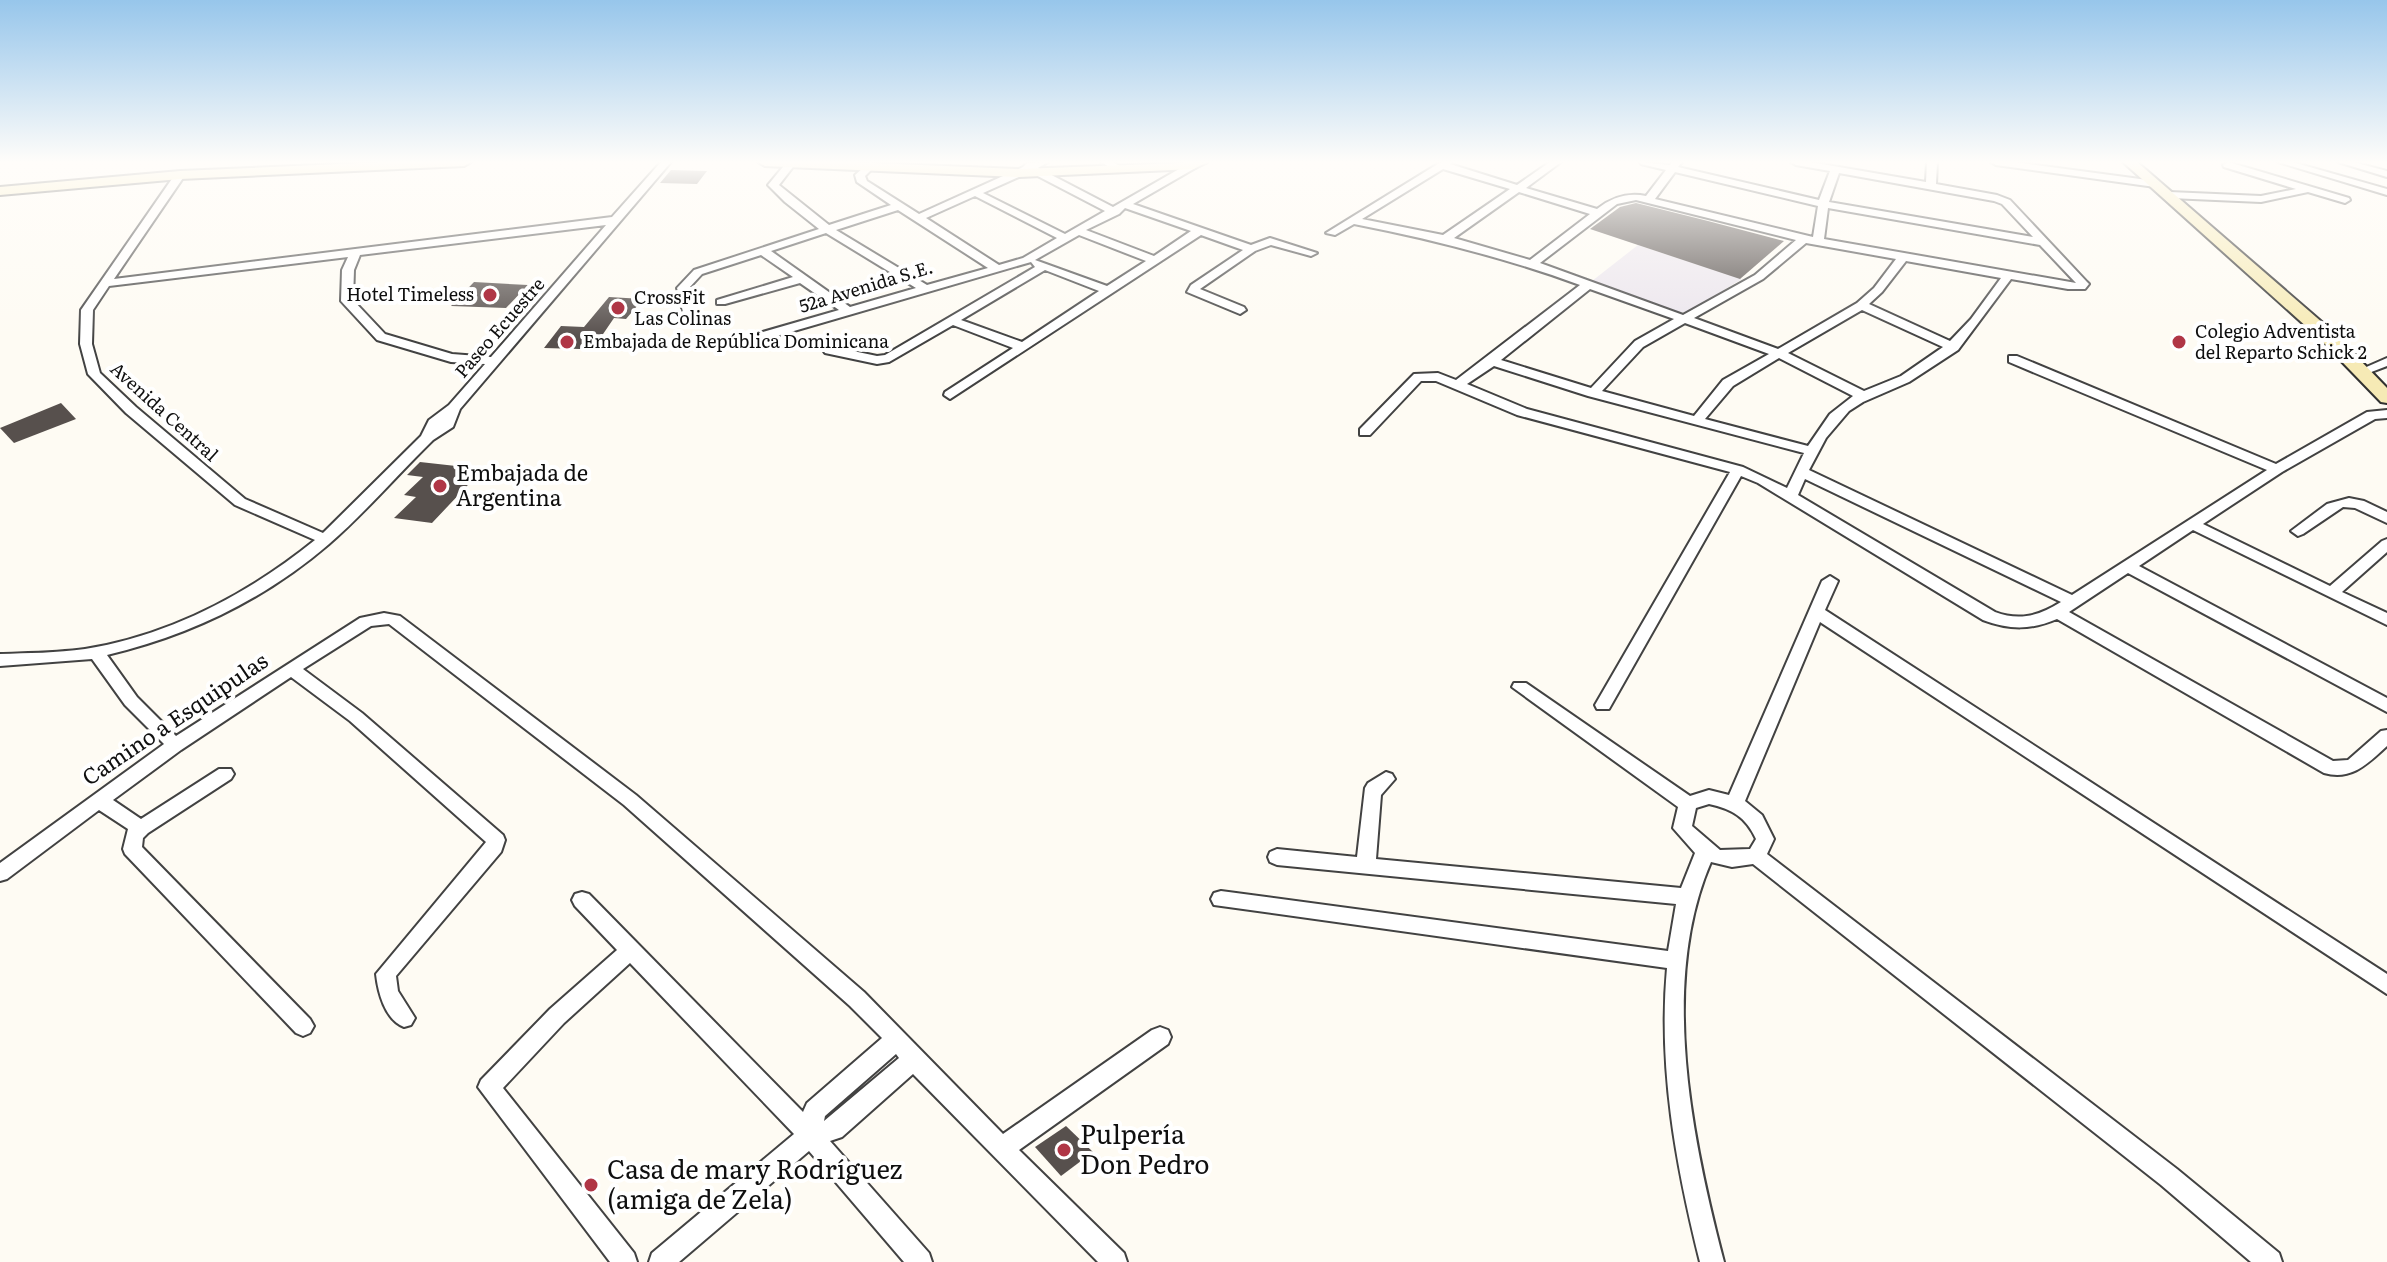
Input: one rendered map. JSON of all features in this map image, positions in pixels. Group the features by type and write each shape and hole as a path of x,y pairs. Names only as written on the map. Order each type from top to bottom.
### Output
{"street":[{"name":"Avenida Central","path":"146,221 87,310 86,344 94,374 131,410 240,502 325,539"},
{"path":"107,283 611,221"},
{"name":"Paseo Ecuestre","path":"0,660 97,653 164,633 257,590 325,539 428,437 448,424 454,408 617,221"},
{"path":"818,221 924,288"},
{"path":"689,312 683,288 687,280 698,272 850,221"},
{"path":"926,221 996,268"},
{"path":"1031,221 1065,238"},
{"name":"52a Avenida S.E.","path":"763,336 1027,260 1098,221"},
{"path":"1171,221 1251,249"},
{"path":"1331,233 1351,221"},
{"path":"1356,221 1445,239 1532,264 1778,353 1865,397"},
{"path":"1445,239 1471,221"},
{"path":"1532,264 1588,221"},
{"path":"1736,221 1804,239 2081,287 2083,284 2024,221"},
{"path":"1818,241 1821,221"},
{"path":"1921,221 2044,242"},
{"path":"2199,221 2325,334 2387,398"},
{"path":"1078,231 1155,260"},
{"path":"950,395 1199,231"},
{"path":"1593,393 1639,344 1759,277 1804,239"},
{"path":"1240,310 1193,292 1195,287 1251,249 1270,241 1311,253"},
{"path":"762,250 848,311"},
{"path":"356,252 348,270 347,301 381,337 451,358 496,361"},
{"path":"1698,419 1728,383 1861,305 1878,290 1903,257"},
{"path":"1027,260 1109,291"},
{"path":"829,350 877,360 889,358 1044,266"},
{"path":"1790,497 1811,451 1843,409 1904,379 1954,347 2008,276"},
{"path":"721,302 800,279"},
{"path":"1457,385 1588,285"},
{"path":"1861,305 1954,347"},
{"path":"952,321 1023,347"},
{"path":"2013,359 2277,469"},
{"path":"1492,361 1593,393 1811,451"},
{"path":"2361,372 2387,362"},
{"path":"1365,432 1418,377 1438,377 1522,412 1738,470 1790,497 1989,616 2018,625 2034,623 2064,606 2277,469 2372,415 2387,414"},
{"path":"1603,705 1738,470"},
{"path":"1802,472 2064,606 2330,768 2352,767 2387,736"},
{"path":"2298,531 2335,504 2347,500 2364,504 2387,518"},
{"path":"2192,524 2387,620"},
{"path":"2332,592 2387,544"},
{"path":"2128,566 2387,706"},
{"path":"1735,802 1830,581"},
{"path":"1818,613 2387,985"},
{"name":"Camino a Esquipulas","path":"0,873 175,745 366,622 384,618 397,622 630,800 733,888 897,1039"},
{"path":"97,653 131,701 175,745"},
{"path":"291,669 356,717 496,840 494,847 386,974 388,993 404,1018"},
{"path":"1520,687 1688,804"},
{"path":"225,774 141,828 134,835 132,849 303,1026"},
{"path":"1366,866 1372,795 1374,788 1386,779"},
{"path":"1688,804 1709,797 1735,802 1757,819 1765,839 1756,856"},
{"path":"98,800 141,828"},
{"path":"1688,804 1682,828 1705,853 1732,861 1756,856 2169,1177 2270,1262"},
{"path":"1705,853 1687,897 1678,961 1674,1049 1697,1210 1712,1262"},
{"path":"1277,857 1687,897"},
{"path":"1221,899 1678,961"},
{"path":"582,900 810,1135 920,1262"},
{"path":"625,1262 489,1087 557,1016 632,949"},
{"path":"1001,1149 1160,1037"},
{"path":"810,1135 815,1110 897,1039 1001,1149 1115,1262"},
{"path":"661,1262 810,1135 834,1129 914,1059"}],"shaded area":[{"path":"1638,245 1742,279 1687,312 1678,312 1592,281"}],"building":[{"path":"1601,221 1706,221 1784,241 1740,279 1590,229"},
{"name":"Hotel Timeless","path":"474,282 528,285 506,308 451,306"},
{"path":"609,297 643,299 626,319 614,318 601,337 590,336 580,349 544,348 561,326 584,327"},
{"path":"61,403 76,419 14,443 0,428"},
{"name":"Embajada de Argentina","path":"420,462 483,469 432,523 394,518 416,497 404,495 423,477 407,475"},
{"name":"Pulpería Don Pedro","path":"1066,1126 1093,1152 1061,1176 1035,1147"}],"place":[{"name":"Hotel Timeless","path":"490,295"},
{"name":"CrossFit Las Colinas","path":"618,308"},
{"name":"Embajada de República Dominicana","path":"567,342"},
{"name":"Colegio Adventista del Reparto Schick 2","path":"2179,342"},
{"name":"Embajada de Argentina","path":"440,486"},
{"name":"Pulpería Don Pedro","path":"1064,1150"},
{"name":"Casa de mary Rodríguez (amiga de Zela)","path":"591,1185"}]}
